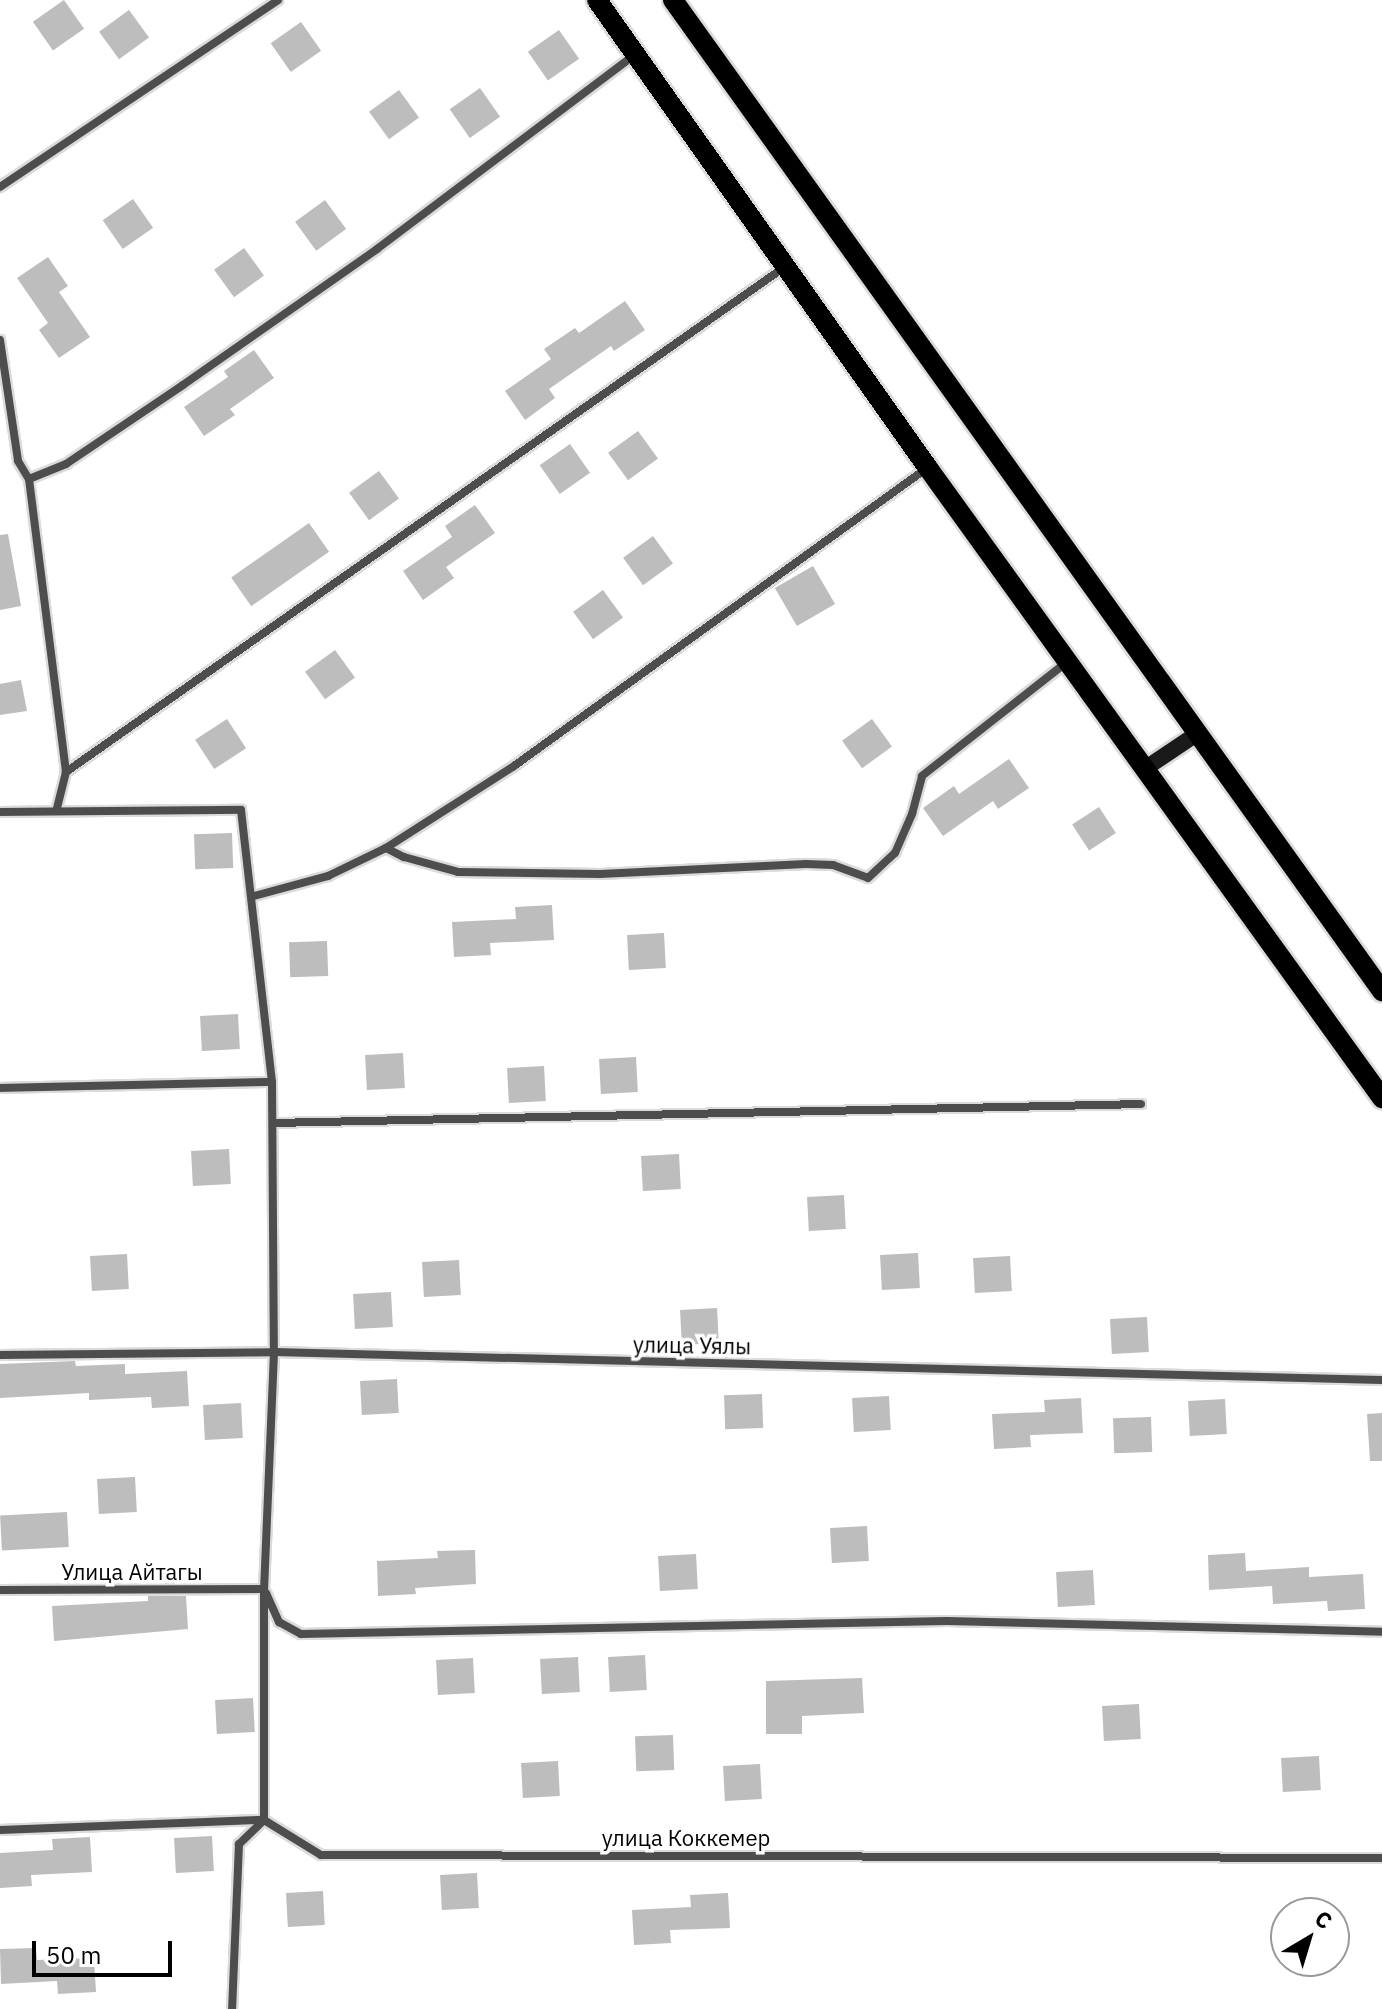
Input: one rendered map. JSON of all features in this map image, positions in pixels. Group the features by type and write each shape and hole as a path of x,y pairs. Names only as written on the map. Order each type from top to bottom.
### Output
{"main road":[{"path":"597,0 928,468 1382,1098"},
{"path":"673,0 1382,991"},
{"path":"1146,768 1198,733"}],"street":[{"path":"0,187 278,0"},
{"path":"29,479 66,464 196,376 377,249 635,54"},
{"path":"66,772 786,266"},
{"path":"0,340 18,461 29,479 66,772 57,809"},
{"path":"254,896 328,876 386,848 514,766 928,468"},
{"path":"386,848 404,857 458,872 600,874 806,864 833,865 868,878 895,853 912,814 922,776 1067,662"},
{"path":"0,812 57,809 241,810 254,896 272,1082 274,1352 264,1589 264,1820 239,1844 232,2009"},
{"path":"0,1088 272,1082"},
{"path":"273,1123 1141,1104"},
{"name":"улица Уялы","path":"0,1355 274,1352 1382,1380"},
{"path":"264,1589 279,1622 301,1634 947,1621 1382,1632"},
{"name":"Улица Айтагы","path":"0,1590 264,1589"},
{"path":"0,1830 264,1820"},
{"name":"улица Коккемер","path":"264,1820 321,1855 1382,1858"}],"building":[{"path":"64,0 84,29 53,50 33,22"},
{"path":"129,10 149,38 119,59 99,32"},
{"path":"301,22 321,51 291,72 271,43"},
{"path":"559,30 579,59 548,80 528,52"},
{"path":"480,88 500,117 470,138 450,109"},
{"path":"399,90 419,118 389,139 369,112"},
{"path":"133,199 153,228 123,249 103,220"},
{"path":"325,200 346,229 316,251 295,222"},
{"path":"244,248 264,276 234,297 214,270"},
{"path":"48,257 68,286 59,292 90,337 59,358 39,330 48,323 17,278"},
{"path":"625,301 645,330 614,351 611,346 549,389 555,398 525,420 505,391 551,359 544,349 575,328 579,333"},
{"path":"254,350 274,378 230,409 235,415 204,436 184,407 228,377 224,371"},
{"path":"638,431 658,459 628,480 608,453"},
{"path":"570,444 590,473 560,494 540,465"},
{"path":"379,471 399,499 369,520 349,493"},
{"path":"475,505 495,533 446,567 454,578 423,600 403,571 452,537 445,526"},
{"path":"309,523 329,552 251,606 231,577"},
{"path":"8,534 21,606 0,610 0,535"},
{"path":"653,536 673,564 643,585 623,558"},
{"path":"813,566 835,604 797,626 775,588"},
{"path":"603,590 623,618 593,639 573,612"},
{"path":"335,650 355,678 325,699 305,672"},
{"path":"21,680 27,711 0,715 0,684"},
{"path":"227,719 246,748 214,769 195,740"},
{"path":"872,719 892,747 862,768 842,741"},
{"path":"1009,759 1029,788 998,809 993,801 943,836 923,808 954,786 959,794"},
{"path":"1099,807 1116,833 1089,850 1072,824"},
{"path":"232,833 233,868 195,869 194,834"},
{"path":"552,905 554,940 490,943 491,955 454,957 452,922 516,919 515,907"},
{"path":"664,933 666,968 629,970 627,935"},
{"path":"327,941 328,976 290,977 289,942"},
{"path":"238,1014 240,1049 202,1051 200,1016"},
{"path":"403,1053 405,1088 367,1090 365,1055"},
{"path":"636,1057 638,1092 601,1094 599,1059"},
{"path":"544,1066 546,1101 509,1103 507,1068"},
{"path":"229,1149 231,1184 193,1186 191,1151"},
{"path":"679,1154 681,1189 643,1191 641,1156"},
{"path":"844,1195 846,1229 809,1231 807,1197"},
{"path":"918,1253 920,1288 882,1290 880,1255"},
{"path":"127,1254 129,1289 92,1291 90,1256"},
{"path":"1010,1256 1012,1291 975,1293 973,1258"},
{"path":"459,1260 461,1295 424,1297 422,1262"},
{"path":"391,1292 393,1327 355,1329 353,1294"},
{"path":"717,1308 719,1343 682,1345 680,1310"},
{"path":"1147,1317 1149,1352 1112,1354 1110,1319"},
{"path":"75,1361 76,1366 125,1364 125,1374 187,1371 189,1406 152,1408 151,1397 89,1400 89,1393 0,1398 0,1364"},
{"path":"397,1379 399,1413 362,1415 360,1381"},
{"path":"762,1394 763,1428 725,1429 724,1395"},
{"path":"889,1396 891,1430 854,1432 852,1398"},
{"path":"1081,1398 1083,1433 1030,1435 1031,1447 994,1449 992,1414 1045,1412 1044,1400"},
{"path":"1225,1399 1227,1434 1190,1436 1188,1401"},
{"path":"241,1403 243,1438 205,1440 203,1405"},
{"path":"1382,1413 1382,1461 1370,1461 1367,1414"},
{"path":"1151,1417 1152,1452 1114,1453 1113,1418"},
{"path":"135,1477 137,1512 99,1514 97,1479"},
{"path":"67,1512 69,1547 2,1550 0,1516"},
{"path":"867,1526 869,1561 832,1563 830,1528"},
{"path":"475,1550 476,1584 415,1588 416,1594 378,1596 377,1561 438,1558 437,1551"},
{"path":"1245,1553 1246,1571 1309,1567 1309,1577 1363,1574 1365,1609 1328,1611 1327,1601 1273,1604 1272,1586 1209,1590 1208,1555"},
{"path":"696,1554 698,1589 660,1591 658,1556"},
{"path":"1093,1570 1095,1605 1058,1607 1056,1572"},
{"path":"148,1596 186,1596 188,1629 54,1641 52,1606 148,1601"},
{"path":"645,1655 647,1690 610,1692 608,1657"},
{"path":"578,1657 580,1692 542,1694 540,1659"},
{"path":"473,1658 475,1693 438,1695 436,1660"},
{"path":"862,1678 864,1713 802,1716 802,1734 766,1734 766,1681"},
{"path":"253,1698 255,1732 217,1734 215,1700"},
{"path":"1139,1704 1141,1739 1104,1741 1102,1706"},
{"path":"673,1735 674,1770 636,1771 635,1736"},
{"path":"1319,1756 1321,1790 1283,1792 1281,1758"},
{"path":"558,1761 560,1796 523,1798 521,1763"},
{"path":"760,1764 762,1799 725,1801 723,1766"},
{"path":"212,1836 214,1871 176,1873 174,1838"},
{"path":"90,1837 92,1872 31,1875 32,1886 0,1888 0,1853 53,1850 52,1839"},
{"path":"477,1873 479,1908 442,1910 440,1875"},
{"path":"323,1891 325,1925 288,1927 286,1893"},
{"path":"728,1893 730,1928 670,1930 671,1943 634,1945 632,1910 691,1907 690,1895"},
{"path":"36,1948 37,1960 94,1958 96,1992 58,1994 57,1981 1,1984 0,1949"}]}
